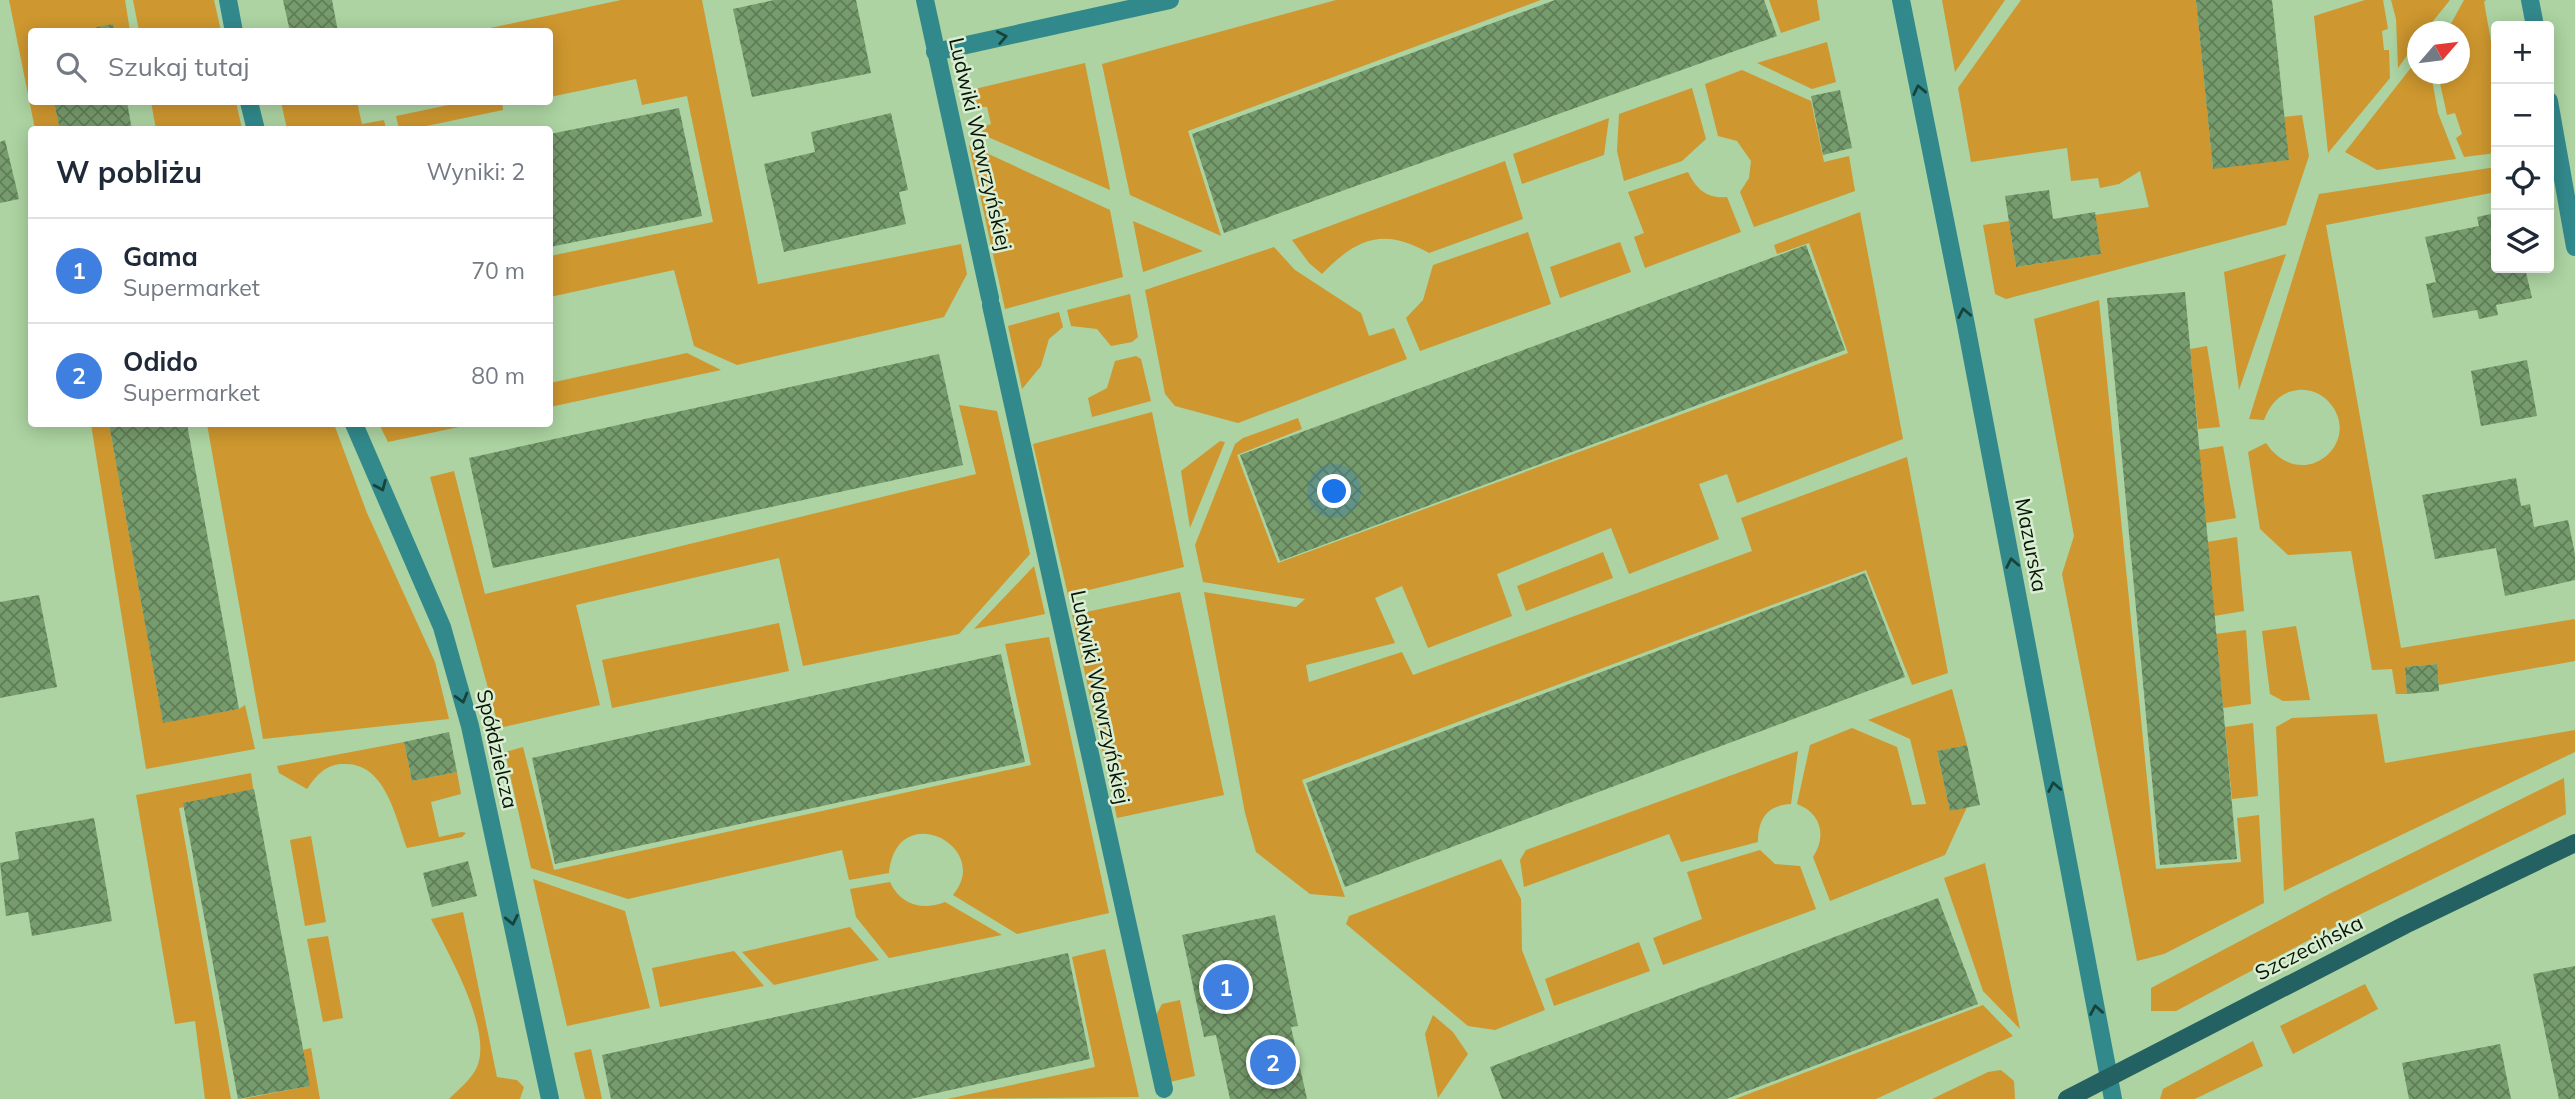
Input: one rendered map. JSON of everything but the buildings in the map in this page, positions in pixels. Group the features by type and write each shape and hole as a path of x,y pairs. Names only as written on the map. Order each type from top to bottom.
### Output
{"street":[{"path":"228,0 233,28"},
{"name":"Ludwiki Wawrzyńskiej","path":"925,0 1165,1094"},
{"path":"936,52 1170,0"},
{"name":"Mazurska","path":"1900,0 1966,325 2113,1099"},
{"path":"2530,0 2534,21"},
{"path":"250,105 255,126"},
{"path":"2554,129 2575,247"},
{"name":"Spółdzielcza","path":"355,427 442,627 472,734 550,1099"},
{"name":"Szczecińska","path":"2067,1099 2405,925 2575,843"}],"shaded area":[{"path":"9,0 125,0 130,28 113,28 112,25 93,28 28,28 28,94"},
{"path":"133,0 214,0 220,28 138,28"},
{"path":"621,0 702,0 758,284 961,244 967,274 944,317 737,365 694,346 674,270 553,296 553,255 713,222 687,96 642,105 636,79 553,96 553,28 490,28"},
{"path":"1336,0 1541,0 1188,131 1221,236 1130,195 1102,64"},
{"path":"1769,0 1817,0 1820,20 1781,33"},
{"path":"1942,0 2005,0 1955,72"},
{"path":"2021,0 2196,0 2213,169 2284,117 2302,115 2309,156 2286,225 2006,299 1995,294 1983,225 2009,221 2016,267 2101,254 2095,215 2149,207 2140,171 2119,184 2100,188 2098,178 2071,181 2067,148 1971,162 1958,88"},
{"path":"2365,0 2383,0 2388,29 2382,31 2384,50 2389,50 2390,78 2328,153 2314,16"},
{"path":"2391,0 2450,0 2433,21 2407,21 2407,56 2398,68 2396,19"},
{"path":"2464,0 2486,0 2484,2 2491,41 2491,154 2464,157 2456,138 2462,134 2455,113 2447,115 2440,84 2470,84 2470,21 2452,21"},
{"path":"1827,42 1836,82 1812,89 1757,63"},
{"path":"1085,63 1110,190 981,134 982,127 991,124 987,107 965,106 962,92"},
{"path":"1742,70 1811,101 1824,162 1849,156 1855,191 1754,227 1740,192 1749,178 1751,161 1737,141 1718,136 1705,84"},
{"path":"2407,73 2407,84 2433,84 2438,113 2456,159 2377,170 2345,152"},
{"path":"1692,88 1706,139 1682,161 1624,181 1617,151 1619,114"},
{"path":"30,105 55,105 59,126 34,126"},
{"path":"152,105 237,105 241,126 155,126"},
{"path":"282,105 358,105 362,124 384,120 385,126 286,126"},
{"path":"449,105 502,105 503,110 426,126 398,126 396,116"},
{"path":"1609,118 1604,155 1522,184 1513,154"},
{"path":"969,145 1110,210 1123,277 1005,309"},
{"path":"1505,161 1523,219 1429,253 1398,240 1371,240 1347,252 1322,274 1309,263 1292,240"},
{"path":"2491,168 2491,193 2326,225 2401,648 2575,619 2575,661 2439,685 2436,664 2405,667 2407,694 2396,694 2392,669 2372,670 2351,551 2288,555 2260,529 2248,452 2266,443 2281,458 2297,465 2312,464 2325,457 2335,445 2340,431 2337,416 2327,400 2310,391 2286,393 2276,400 2264,420 2249,419 2319,194"},
{"path":"1688,172 1703,192 1727,197 1741,232 1645,268 1634,237 1644,233 1628,192"},
{"path":"1860,212 1903,439 1737,503 1727,474 1699,484 1719,539 1629,574 1611,528 1497,574 1512,616 1428,648 1402,586 1375,598 1395,643 1306,665 1309,682 1402,652 1413,675 1752,551 1741,518 1907,457 1948,673 1912,685 1866,570 1302,780 1345,897 1310,894 1256,852 1245,813 1204,592 1296,607 1305,599 1203,582 1195,545 1235,444 1243,438 1298,418 1302,429 1237,455 1278,563 1848,353 1809,243 1777,254 1774,245"},
{"path":"1133,221 1203,251 1143,272"},
{"path":"1528,232 1551,304 1420,351 1406,318 1423,300 1433,265"},
{"path":"1620,242 1631,272 1560,298 1550,267"},
{"path":"1274,247 1295,270 1361,313 1369,336 1394,328 1407,359 1238,423 1175,406 1165,394 1145,290"},
{"path":"2286,254 2239,390 2224,272"},
{"path":"1130,294 1138,337 1132,342 1111,346 1097,329 1071,326 1067,310"},
{"path":"2099,300 2156,869 2241,862 2237,818 2259,815 2264,903 2164,954 2137,961 2062,574 2074,536 2034,319"},
{"path":"1059,312 1063,327 1049,339 1041,366 1022,389 1008,326"},
{"path":"2207,346 2220,427 2198,429 2190,349"},
{"path":"687,353 721,370 553,406 553,382"},
{"path":"1136,356 1141,359 1151,401 1092,417 1088,398 1107,388 1115,361"},
{"path":"959,405 997,411 1030,554 959,634 803,666 779,558 576,605 600,705 499,728 430,477 454,471 485,594 976,474"},
{"path":"1152,412 1184,567 1068,595 1033,444"},
{"path":"91,427 110,427 163,722 239,709 245,705 255,749 146,769"},
{"path":"208,427 335,427 367,513 435,662 449,719 263,739"},
{"path":"380,427 459,427 388,442"},
{"path":"1220,441 1225,442 1190,528 1181,471"},
{"path":"2223,446 2236,518 2206,523 2199,450"},
{"path":"2237,537 2244,611 2214,616 2207,542"},
{"path":"1603,552 1613,578 1526,611 1517,586"},
{"path":"1034,566 1045,614 974,629"},
{"path":"1180,592 1224,795 1117,818 1072,615"},
{"path":"779,623 789,671 612,708 602,660"},
{"path":"2296,626 2310,700 2283,701 2270,694 2262,631"},
{"path":"2246,630 2251,704 2223,708 2216,634"},
{"path":"1049,637 1109,913 1017,934 953,895 962,877 961,860 953,846 939,837 923,834 908,837 895,850 889,873 849,880 842,850 628,899 531,868 505,752 523,747 554,870 1031,765 1005,644"},
{"path":"1952,689 1967,745 1937,751 1950,811 1967,807 1945,855 1830,901 1813,857 1820,841 1819,826 1812,813 1797,804 1810,745 1852,728 1897,747 1912,805 1926,804 1910,739 1868,720"},
{"path":"2377,714 2385,763 2575,730 2575,752 2284,891 2276,727 2292,718"},
{"path":"2253,723 2258,796 2232,799 2225,727"},
{"path":"404,742 412,781 457,772 461,794 431,802 439,837 466,833 462,837 407,848 387,795 371,773 360,766 333,765 319,774 307,789 279,773 277,766"},
{"path":"1798,751 1791,804 1776,807 1765,815 1758,842 1681,862 1669,834 1524,887 1520,860 1526,850"},
{"path":"251,773 254,795 179,808 231,1099 205,1099 195,1021 175,1024 136,795"},
{"path":"2564,778 2566,814 2322,933 2176,1011 2151,1011 2151,988 2333,892"},
{"path":"311,836 326,922 305,926 290,840"},
{"path":"1760,850 1775,864 1800,866 1816,909 1663,965 1653,938 1702,919 1687,872"},
{"path":"1501,859 1521,899 1522,950 1545,1010 1495,1030 1468,1026 1346,924 1349,916"},
{"path":"1985,863 2020,1029 1983,991 1944,878"},
{"path":"533,879 625,911 650,1008 567,1026"},
{"path":"890,882 906,901 921,906 945,902 1002,935 889,958 856,917 850,889"},
{"path":"463,912 497,1077 517,1080 524,1087 520,1099 449,1099 477,1067 479,1033 466,992 431,919"},
{"path":"850,927 879,960 774,985 742,952"},
{"path":"328,936 343,1018 323,1022 307,939"},
{"path":"1639,942 1650,971 1554,1006 1545,979"},
{"path":"1105,949 1139,1097 947,1099 1095,1067 1072,957"},
{"path":"734,951 764,986 660,1007 652,968"},
{"path":"2365,984 2378,1009 2293,1054 2280,1026"},
{"path":"1180,1000 1195,1076 1170,1082 1156,1015 1162,1004"},
{"path":"1983,1005 2013,1036 1876,1099 1735,1099"},
{"path":"1433,1015 1453,1032 1468,1054 1438,1098 1425,1034"},
{"path":"2253,1041 2263,1066 2195,1099 2160,1099 2163,1089"},
{"path":"311,1048 320,1099 242,1099 309,1086 303,1050"},
{"path":"591,1049 602,1099 585,1099 574,1053"},
{"path":"2001,1070 2014,1081 2015,1099 1932,1099 1988,1072"}],"place":[{"name":"Gama","path":"1226,987"},
{"name":"Odido","path":"1273,1062"}]}
